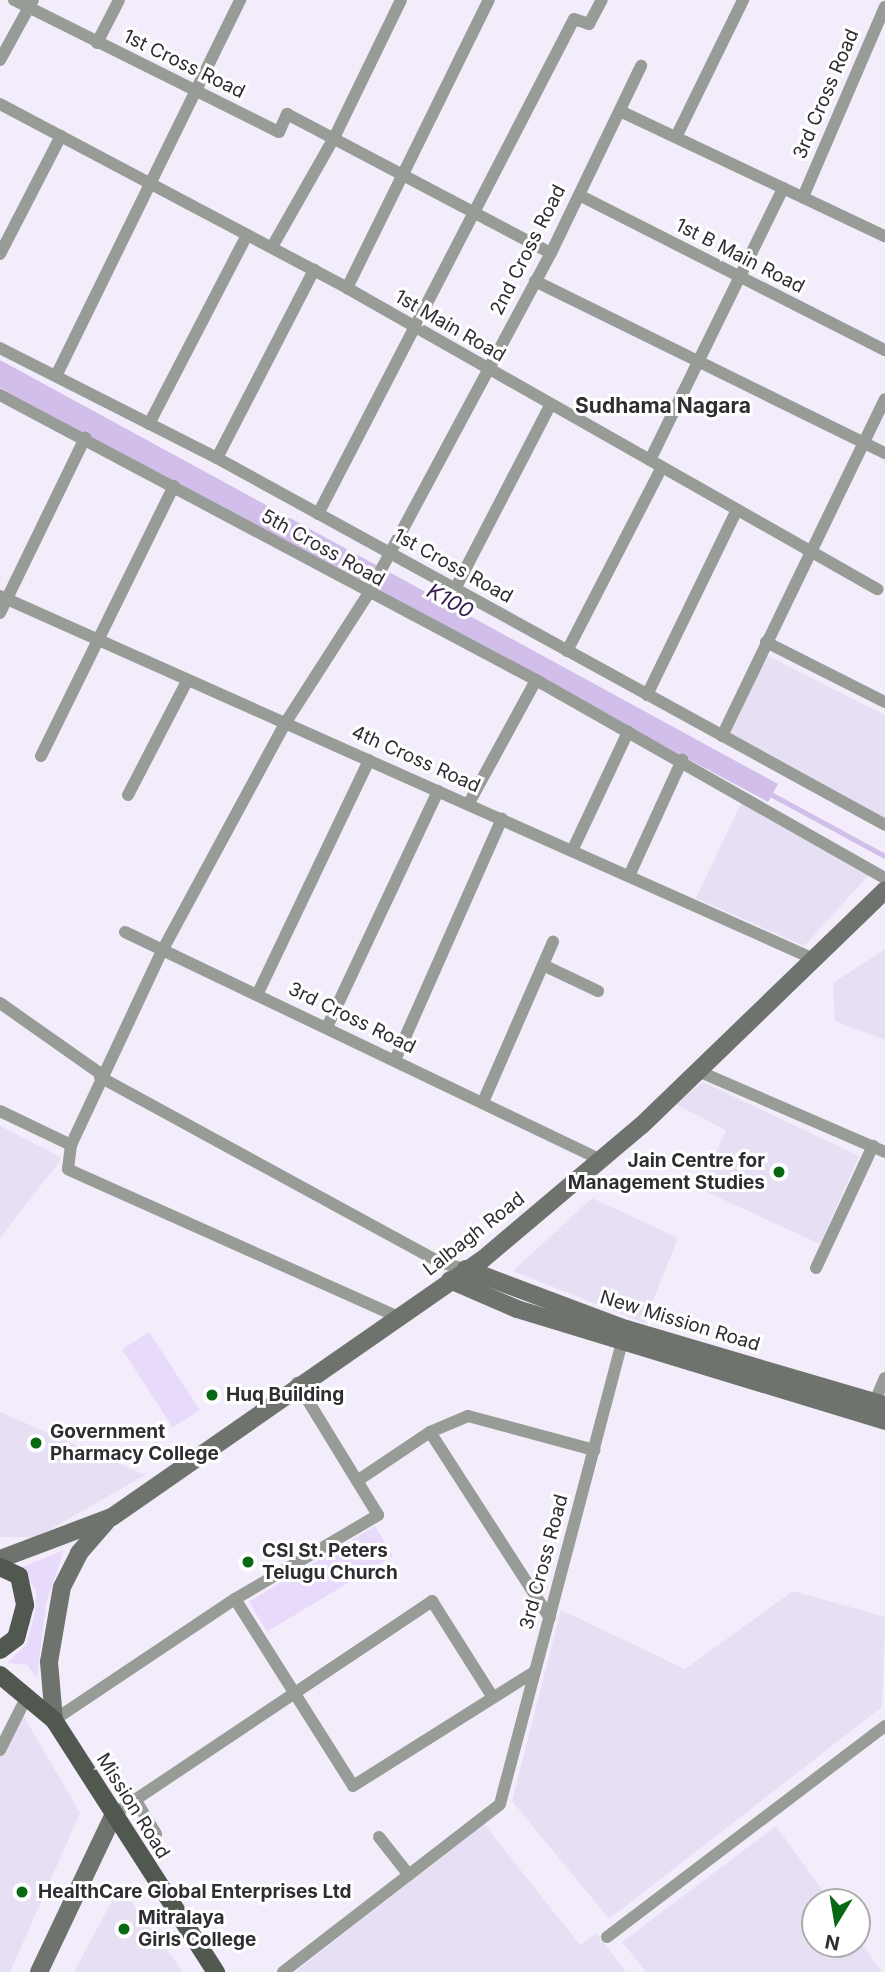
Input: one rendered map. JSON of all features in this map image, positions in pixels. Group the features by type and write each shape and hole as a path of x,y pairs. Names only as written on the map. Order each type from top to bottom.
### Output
{"main road":[{"name":"Lalbagh Road","path":"0,1559 112,1517 297,1383 466,1269 599,1159 698,1071 816,960 885,890"},
{"name":"New Mission Road","path":"466,1269 624,1336 880,1403"},
{"path":"450,1280 885,1421"},
{"path":"54,1720 48,1662 62,1587 79,1553 112,1517"},
{"path":"0,1567 19,1576 25,1605 16,1638 0,1650"},
{"name":"Mission Road","path":"0,1675 54,1720 216,1972"},
{"path":"39,1972 114,1814"}],"street":[{"name":"1st Cross Road","path":"14,0 32,4 97,43 279,132 288,114 551,253"},
{"path":"97,43 119,0"},
{"path":"56,376 240,0"},
{"path":"272,247 334,138 401,0"},
{"path":"347,288 489,0"},
{"path":"318,514 414,328 478,214 574,19 589,24 601,0"},
{"path":"676,137 743,0"},
{"path":"2,52 32,4"},
{"name":"3rd Cross Road","path":"803,197 885,7"},
{"name":"2nd Cross Road","path":"71,1145 100,1075 162,951 286,722 369,593 551,253 641,66"},
{"name":"1st Main Road","path":"0,104 347,288 550,406 810,548 877,589"},
{"path":"620,111 885,236"},
{"path":"0,254 61,136"},
{"path":"650,460 701,361 783,188"},
{"name":"1st B Main Road","path":"579,195 885,350"},
{"path":"149,424 247,235"},
{"path":"217,458 314,270"},
{"path":"535,281 885,453"},
{"name":"1st Cross Road","path":"0,348 217,458 318,514 387,558 455,589 885,825"},
{"name":"5th Cross Road","path":"0,395 85,438 682,760"},
{"path":"722,736 810,548 885,399"},
{"path":"455,589 550,406"},
{"path":"0,613 4,598 85,438"},
{"path":"567,651 662,467"},
{"path":"41,756 174,486"},
{"path":"647,695 737,510"},
{"name":"4th Cross Road","path":"4,598 96,644 286,722 816,960"},
{"path":"766,642 885,702"},
{"path":"469,803 536,680"},
{"path":"128,795 187,681"},
{"path":"572,851 628,732"},
{"path":"258,993 369,760"},
{"path":"629,876 682,760 885,878"},
{"path":"327,1027 438,790"},
{"path":"395,1060 502,819"},
{"name":"3rd Cross Road","path":"125,932 258,993 599,1159"},
{"path":"483,1102 553,942"},
{"path":"543,965 598,990"},
{"path":"0,1003 100,1075 439,1262 466,1269"},
{"path":"698,1071 879,1149 816,1268"},
{"path":"0,1111 71,1145 68,1169 396,1316"},
{"name":"3rd Cross Road","path":"409,1875 500,1804 624,1336"},
{"path":"880,1403 885,1378"},
{"path":"54,1720 235,1599 378,1515 297,1383"},
{"path":"357,1481 430,1432 468,1416 594,1450"},
{"path":"430,1432 550,1618"},
{"path":"235,1599 353,1786 534,1672"},
{"path":"114,1814 432,1601 492,1696"},
{"path":"0,1750 27,1696"},
{"path":"607,1937 885,1726"},
{"path":"135,1799 156,1834"},
{"path":"283,1972 409,1875 379,1837"}],"shaded area":[{"name":"K100","path":"0,360 778,784 768,802 0,388"},
{"path":"766,655 885,715 885,818 725,732"},
{"path":"743,799 869,875 804,946 696,898"},
{"path":"885,949 885,1040 835,1021 833,983"},
{"name":"Jain Centre for Management Studies","path":"703,1082 859,1156 820,1244 700,1189 726,1130 675,1104"},
{"path":"0,1126 62,1158 0,1238"},
{"path":"592,1198 678,1238 644,1323 513,1271"},
{"path":"149,1332 200,1410 173,1427 122,1349"},
{"name":"Government Pharmacy College","path":"0,1412 145,1475 37,1537 0,1537"},
{"path":"375,1526 393,1556 267,1632 249,1602"},
{"path":"64,1550 46,1604 37,1678 27,1665 7,1663 26,1645 36,1609 36,1590 20,1568"},
{"path":"793,1591 885,1617 882,1707 609,1919 512,1801 561,1610 685,1669"},
{"name":"HealthCare Global Enterprises Ltd","path":"23,1715 80,1813 10,1972 0,1972 0,1755"},
{"path":"484,1824 580,1945 596,1933 626,1972 295,1972"},
{"path":"776,1826 821,1888 801,1888 801,1958 871,1957 882,1972 646,1972 622,1942"},
{"name":"Mitralaya Girls College","path":"120,1886 183,1972 74,1972"}],"waterway":[{"name":"K100","path":"769,793 885,856"}],"place":[{"name":"Jain Centre for Management Studies","path":"779,1172"},
{"name":"Huq Building","path":"212,1395"},
{"name":"Government Pharmacy College","path":"36,1443"},
{"name":"CSI St. Peters Telugu Church","path":"248,1562"},
{"name":"HealthCare Global Enterprises Ltd","path":"22,1892"},
{"name":"Mitralaya Girls College","path":"124,1929"}],"district":[{"name":"Sudhama Nagara","path":"663,406"}]}
